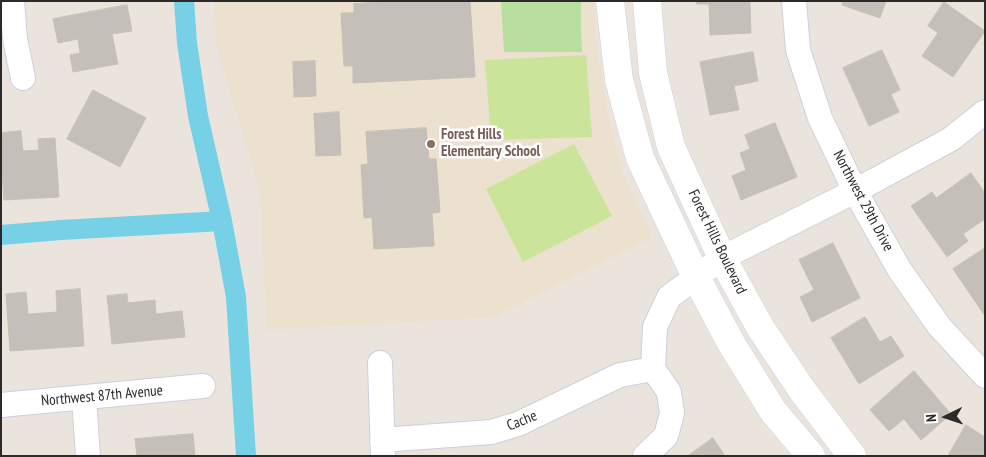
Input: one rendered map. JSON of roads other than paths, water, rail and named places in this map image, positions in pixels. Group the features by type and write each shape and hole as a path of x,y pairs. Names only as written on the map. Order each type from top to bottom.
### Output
{"street":[{"path":"12,1 15,39 23,78"},
{"path":"610,1 619,80 640,158 696,277 731,343 773,411 811,456"},
{"name":"Forest Hills Boulevard","path":"646,1 653,73 670,146 722,258 760,327 802,390 852,456"},
{"name":"Northwest 29th Drive","path":"794,1 798,50 820,118 855,191 900,269 922,302 940,326 985,376"},
{"path":"645,456 666,436 672,413 669,392 653,369 655,327 669,297 722,258 855,191 951,139 985,112"},
{"name":"Cache","path":"380,363 383,448 491,432 518,424 620,374 653,369"},
{"name":"Northwest 87th Avenue","path":"1,405 203,386"},
{"path":"84,398 88,456"}],"waterway":[{"path":"184,1 187,43 198,116 222,221 236,297 246,456"},
{"path":"1,235 222,221"}],"place":[{"name":"Forest Hills Elementary School","path":"431,144"}]}
